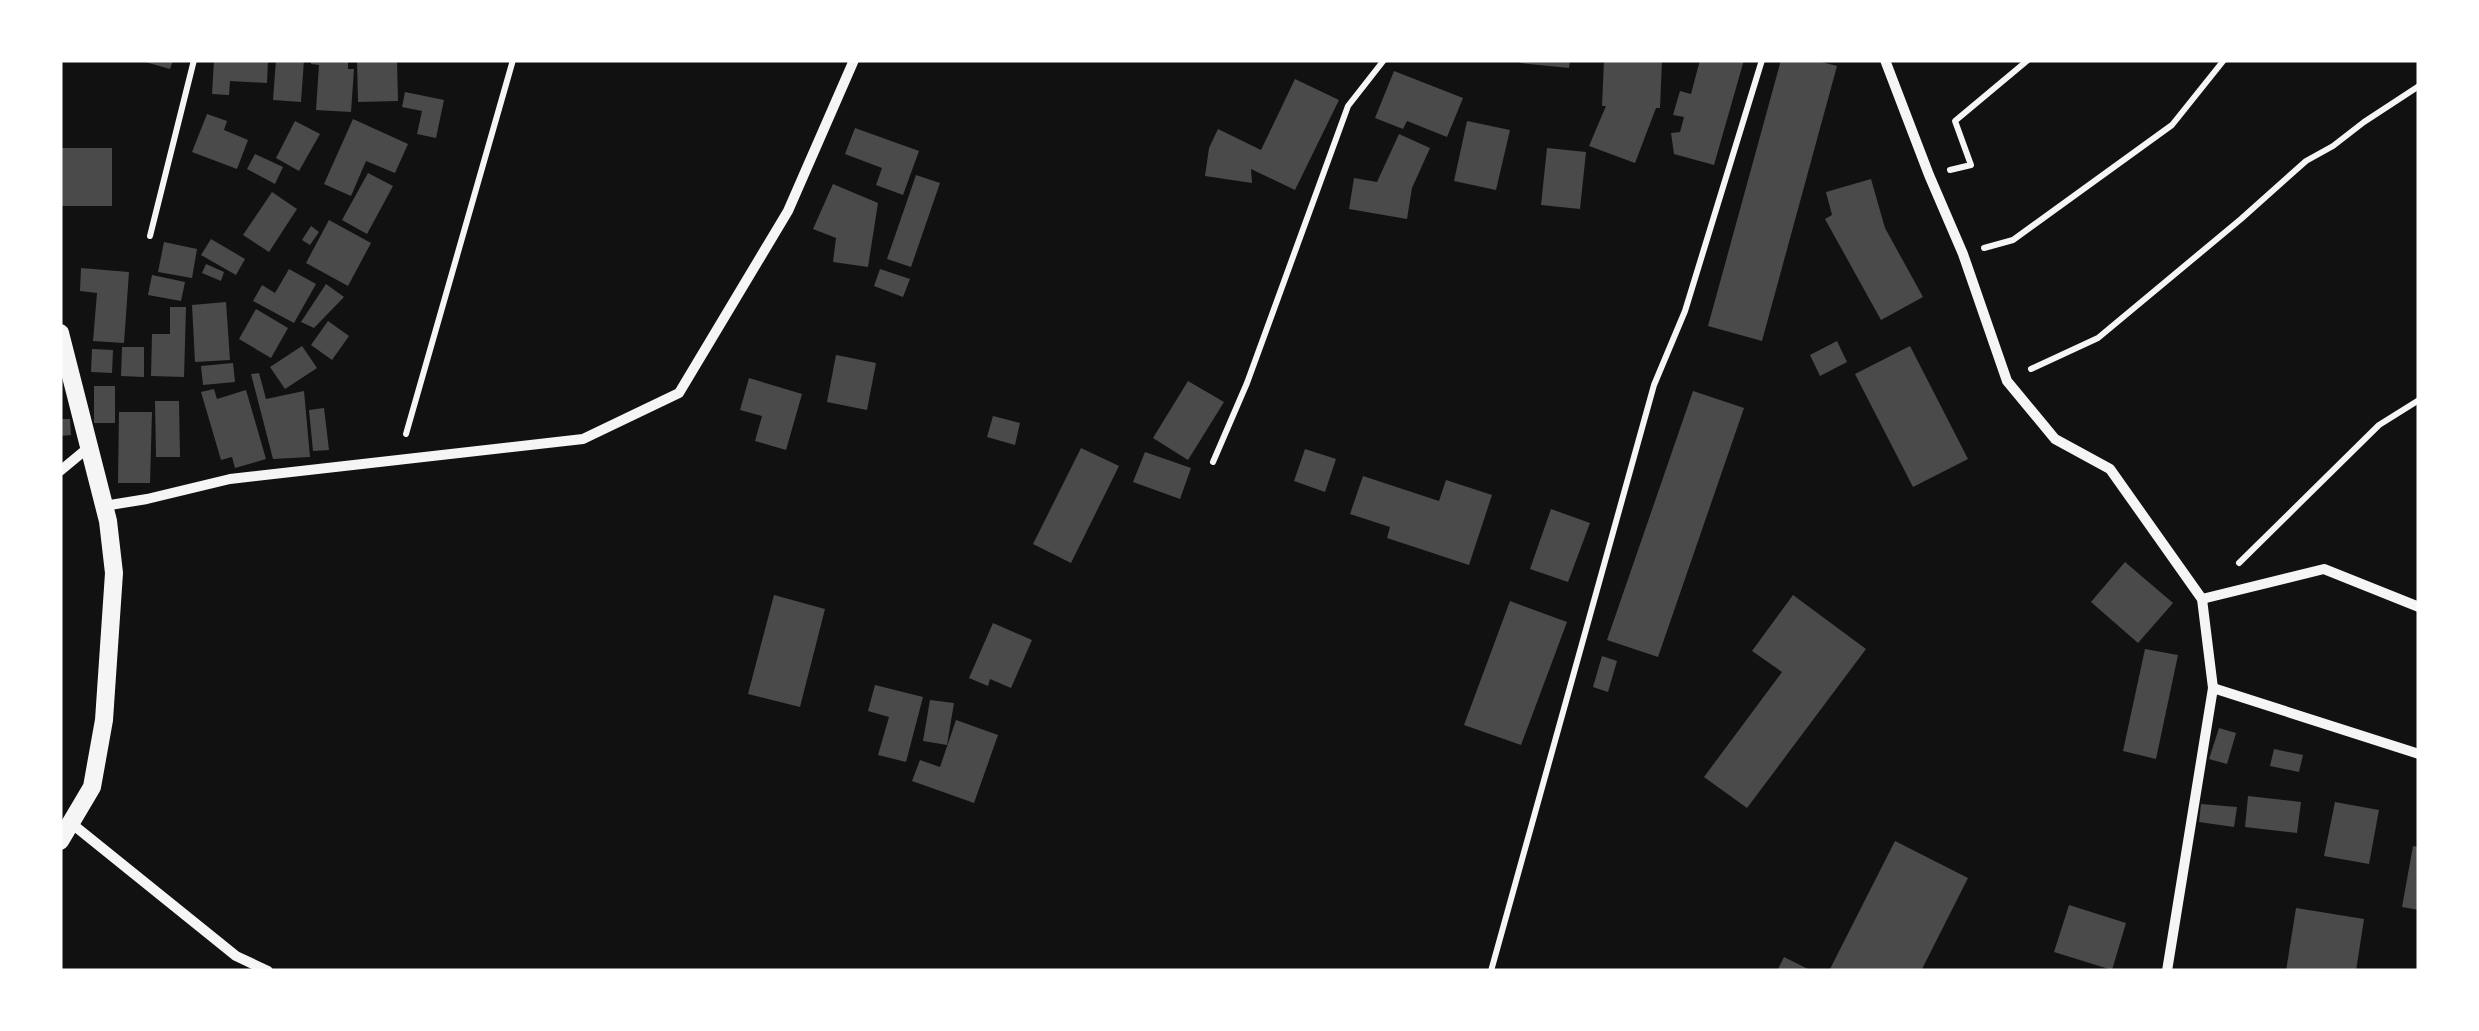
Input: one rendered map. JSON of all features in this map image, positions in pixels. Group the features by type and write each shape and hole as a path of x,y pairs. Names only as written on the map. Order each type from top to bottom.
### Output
{"street":[{"path":"104,506 230,479 583,439 679,393 788,211 854,60"},
{"path":"1885,60 1963,254 2007,380 2055,440 2110,469 2202,599 2213,688 2168,971"},
{"path":"60,332 108,520 114,574 104,720 92,786 60,841"},
{"path":"60,472 88,447"},
{"path":"2202,599 2324,569 2419,607"},
{"path":"2213,688 2419,754"},
{"path":"71,823 236,956 268,971"}],"path":[{"path":"150,236 194,60"},
{"path":"398,460 513,60"},
{"path":"1213,462 1247,382 1348,106 1384,60"},
{"path":"1491,971 1654,385 1686,311 1762,60"},
{"path":"1929,175 1972,165 1955,121 2028,60"},
{"path":"1963,254 2013,240 2172,125 2224,60"},
{"path":"2007,380 2098,338 2242,220 2306,160 2333,146 2419,86"},
{"path":"2202,599 2379,424 2419,400"}],"building":[{"path":"138,60 173,60 170,69"},
{"path":"214,60 268,60 267,83 230,81 229,95 212,94"},
{"path":"276,60 304,60 301,102 273,100"},
{"path":"311,60 348,60 348,69 354,69 351,112 316,110 319,65 311,64"},
{"path":"357,60 397,60 398,101 358,102"},
{"path":"1520,60 1570,60 1569,68"},
{"path":"1604,60 1662,60 1660,108 1656,108 1635,163 1589,146 1606,106 1602,106"},
{"path":"1700,60 1744,60 1714,165 1674,154 1671,133 1680,132 1684,117 1673,115 1680,91 1691,94"},
{"path":"1781,60 1814,60 1837,66 1762,341 1708,326"},
{"path":"1394,71 1463,98 1447,137 1407,121 1403,129 1375,118"},
{"path":"1295,79 1339,100 1295,190 1251,169 1252,183 1205,176 1209,148 1218,129 1261,150"},
{"path":"405,92 444,100 436,138 417,134 422,111 402,107"},
{"path":"207,114 227,121 224,130 248,140 237,169 192,152"},
{"path":"353,119 408,144 395,173 366,161 351,196 324,184"},
{"path":"295,121 320,134 299,171 276,158"},
{"path":"1467,121 1510,130 1496,190 1454,181"},
{"path":"855,128 919,151 903,195 876,185 882,168 845,154"},
{"path":"1399,134 1430,148 1412,188 1407,219 1349,209 1354,178 1377,182"},
{"path":"60,148 112,148 112,206 60,206"},
{"path":"1547,148 1586,152 1580,209 1541,205"},
{"path":"255,154 283,167 275,184 247,169"},
{"path":"368,173 393,186 367,234 342,220"},
{"path":"916,175 940,183 911,267 887,259"},
{"path":"1871,179 1885,228 1923,297 1881,320 1825,219 1832,215 1826,192"},
{"path":"833,184 878,203 868,267 833,262 836,238 813,229"},
{"path":"272,192 297,209 269,252 243,235"},
{"path":"329,220 371,243 348,286 306,263"},
{"path":"311,226 319,232 310,245 302,240"},
{"path":"211,239 245,259 236,275 201,255"},
{"path":"164,242 197,249 192,278 158,272"},
{"path":"206,264 224,272 221,281 202,273"},
{"path":"81,268 129,272 124,343 93,341 97,293 80,291"},
{"path":"289,269 316,284 294,323 253,301 262,285 275,293"},
{"path":"880,269 910,279 903,297 874,286"},
{"path":"152,275 185,282 181,301 148,295"},
{"path":"326,284 344,297 314,328 301,322"},
{"path":"226,302 230,360 195,362 192,305"},
{"path":"170,307 186,307 184,377 151,376 152,334 170,334"},
{"path":"256,309 288,328 271,358 239,339"},
{"path":"328,321 349,336 332,360 311,345"},
{"path":"1837,341 1847,362 1820,376 1810,355"},
{"path":"302,346 317,368 285,389 270,367"},
{"path":"1910,346 1968,459 1913,487 1855,374"},
{"path":"122,347 144,347 144,377 121,376"},
{"path":"92,349 113,350 112,373 91,372"},
{"path":"836,355 876,363 867,410 827,402"},
{"path":"233,363 235,382 203,385 201,366"},
{"path":"259,373 266,399 304,391 310,457 273,459 251,374"},
{"path":"749,378 802,394 786,450 755,441 762,416 740,410"},
{"path":"1188,381 1224,402 1188,460 1153,438"},
{"path":"94,386 115,386 115,423 94,423"},
{"path":"214,389 217,399 246,390 266,459 235,468 232,457 221,460 201,392"},
{"path":"1693,391 1744,408 1658,657 1607,640"},
{"path":"155,401 179,401 180,457 156,457"},
{"path":"324,408 329,450 313,451 309,410"},
{"path":"119,412 152,412 150,483 118,483"},
{"path":"993,416 1020,423 1015,445 987,437"},
{"path":"60,419 70,419 71,435 60,436"},
{"path":"1081,448 1119,466 1071,563 1033,544"},
{"path":"1305,449 1336,459 1325,492 1294,481"},
{"path":"1145,452 1191,468 1180,499 1133,482"},
{"path":"1363,476 1439,501 1446,480 1492,495 1469,565 1387,538 1390,527 1350,514"},
{"path":"1551,509 1590,523 1568,582 1530,569"},
{"path":"2125,562 2173,603 2138,643 2091,602"},
{"path":"774,595 825,609 800,707 748,694"},
{"path":"1793,595 1866,649 1747,808 1704,777 1782,672 1752,651"},
{"path":"1510,601 1567,622 1521,745 1464,725"},
{"path":"993,623 1032,640 1011,688 990,679 988,686 969,678"},
{"path":"2145,649 2178,655 2156,759 2123,751"},
{"path":"1602,656 1617,661 1608,692 1593,687"},
{"path":"875,685 923,697 906,762 878,755 889,717 868,711"},
{"path":"930,700 954,703 947,745 923,741"},
{"path":"956,720 998,735 974,803 912,781 920,760 940,767"},
{"path":"2219,728 2236,733 2227,764 2209,759"},
{"path":"2274,749 2303,755 2299,772 2270,766"},
{"path":"2248,796 2301,802 2297,833 2245,827"},
{"path":"2335,802 2379,810 2369,864 2324,856"},
{"path":"2201,804 2237,807 2234,827 2199,822"},
{"path":"1895,841 1968,878 1921,971 1829,971"},
{"path":"2413,846 2419,847 2419,910 2402,907"},
{"path":"2069,905 2126,923 2112,970 2054,952"},
{"path":"2296,908 2364,919 2356,971 2286,971"},
{"path":"1784,957 1812,971 1777,971"}]}
